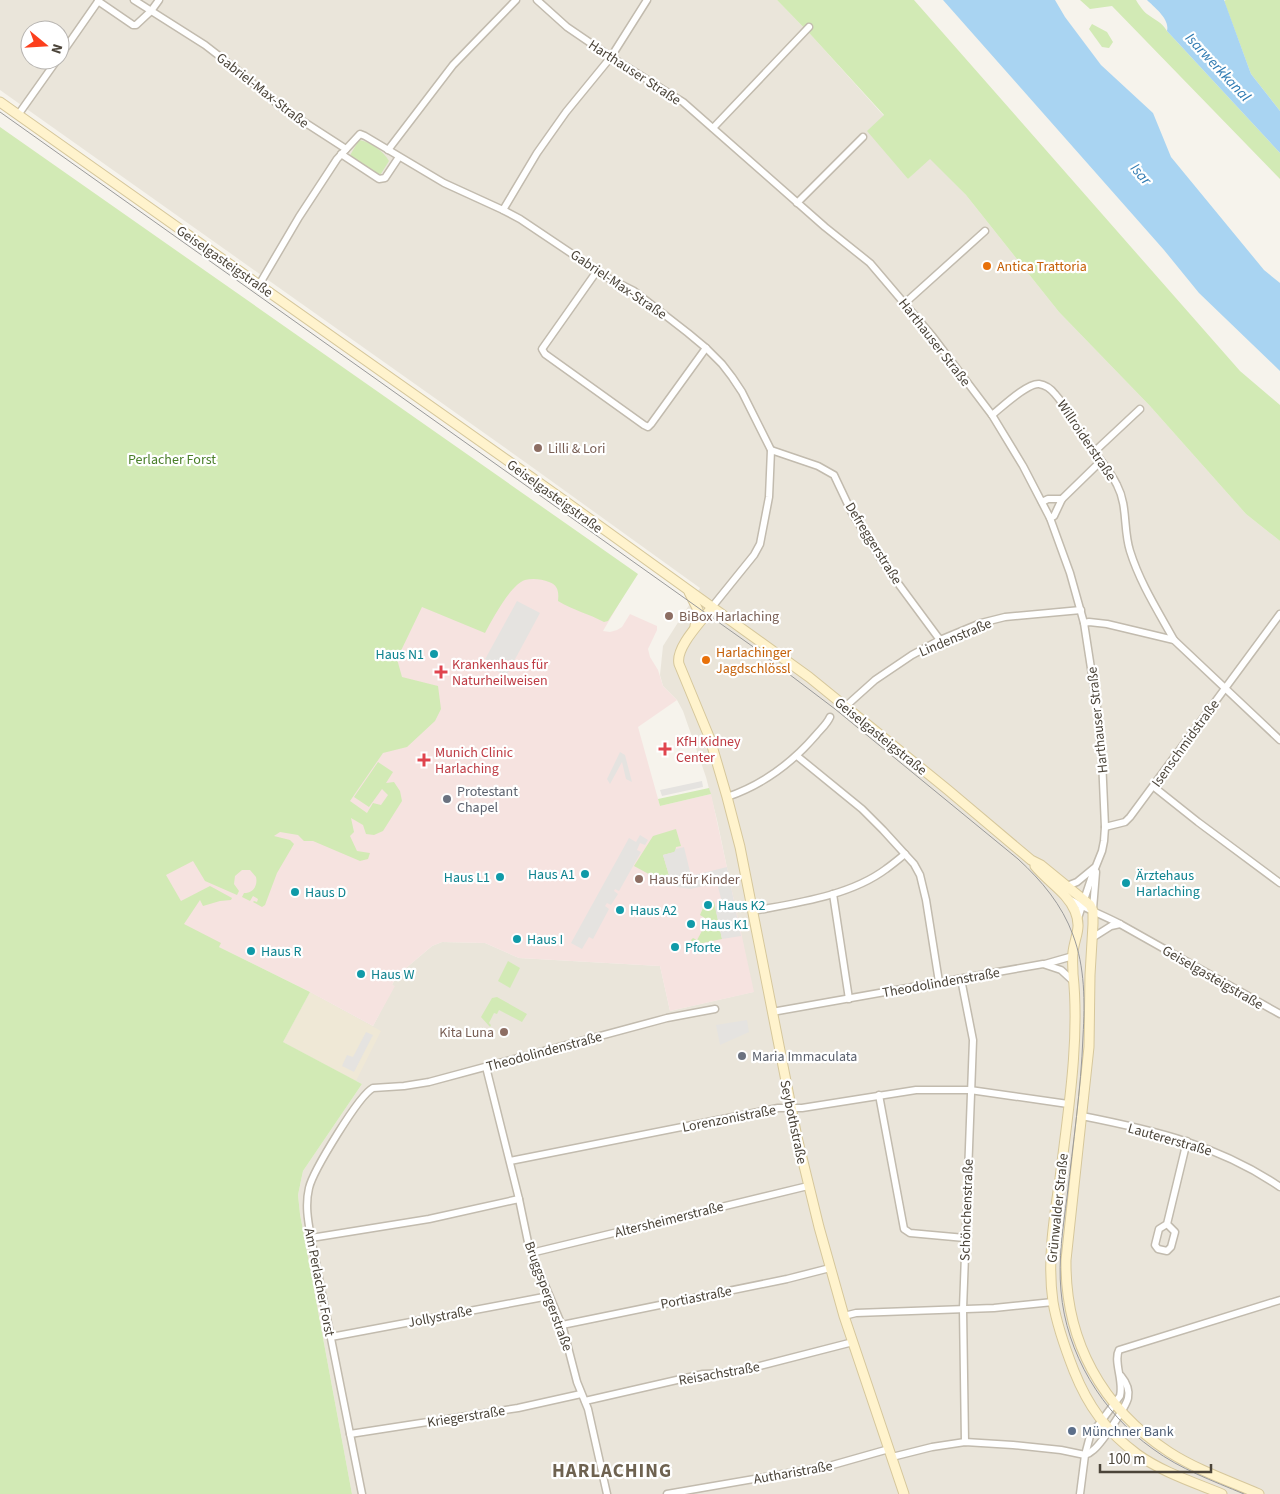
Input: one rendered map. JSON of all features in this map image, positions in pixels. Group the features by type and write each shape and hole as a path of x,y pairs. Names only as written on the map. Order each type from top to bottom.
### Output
{"main road":[{"name":"Geiselgasteigstraße","path":"0,102 797,668 846,706 1031,860 1041,865 1067,886 1093,911"},
{"path":"688,589 698,610 694,630"},
{"path":"694,630 712,607"},
{"name":"Seybothstraße","path":"694,630 678,655 679,664 710,739 741,851 791,1108 808,1186 830,1268 844,1316 904,1494"},
{"path":"1031,860 1068,898 1078,918"},
{"name":"Grünwalder Straße","path":"1093,911 1090,962 1090,1032 1067,1241 1067,1292 1074,1329 1085,1356 1102,1387 1122,1411 1151,1438 1190,1464 1259,1494"},
{"name":"Grünwalder Straße","path":"1078,918 1078,931 1073,956 1074,1040 1051,1258 1053,1302 1060,1335 1077,1378 1093,1410 1109,1429 1146,1460 1171,1473 1222,1494"},
{"path":"1073,956 1082,955 1090,962"}],"street":[{"name":"Gabriel-Max-Straße","path":"134,0 205,45 265,95 379,179 385,178 399,157"},
{"path":"70,42 98,1 136,25 159,0"},
{"path":"388,150 452,65 516,0"},
{"name":"Harthauser Straße","path":"537,0 567,26 611,58 672,94 825,227 870,263 933,337 992,415 1023,466 1050,518 1081,610 1097,707 1105,827"},
{"path":"503,210 537,153 553,130 611,58 647,0"},
{"path":"713,128 809,27"},
{"path":"18,115 50,70"},
{"name":"Gabriel-Max-Straße","path":"344,152 360,134 444,183 503,210 548,236 608,278 634,291 688,333 722,364 742,392 771,450 769,497 760,544 754,555 712,607"},
{"path":"797,202 863,137"},
{"path":"259,285 299,217 337,159 344,152"},
{"path":"905,303 985,231"},
{"path":"597,270 542,349 545,354 644,425 648,427 651,424 706,348"},
{"name":"Willroiderstraße","path":"992,415 1028,387 1035,384 1042,385 1055,394 1118,485 1124,504 1130,550 1141,580 1174,640"},
{"path":"1094,452 1140,409"},
{"name":"Defreggerstraße","path":"771,450 818,466 834,475 852,513 886,567 940,640"},
{"path":"1050,518 1054,516 1062,499 1100,461"},
{"path":"1042,502 1048,499 1062,499"},
{"name":"Lindenstraße","path":"846,706 892,667 940,640 981,623 1005,617 1081,610"},
{"name":"Isenschmidstraße","path":"1105,827 1125,822 1130,817 1280,614"},
{"path":"1084,623 1107,624 1174,640 1280,740"},
{"path":"727,797 760,782 788,763 797,756 830,717"},
{"path":"797,756 862,809 914,864 920,875 926,900 939,982"},
{"path":"1154,787 1280,883"},
{"path":"1078,918 1102,851 1105,827"},
{"path":"753,911 833,894 854,886 885,870 904,854"},
{"path":"1067,886 1077,882 1097,865"},
{"path":"1093,911 1097,865"},
{"path":"833,894 849,998"},
{"name":"Geiselgasteigstraße","path":"1068,898 1083,903"},
{"name":"Geiselgasteigstraße","path":"1093,911 1120,924 1280,1014"},
{"path":"1092,938 1111,926 1120,924"},
{"name":"Theodolindenstraße","path":"772,1012 1043,964 1073,956"},
{"path":"1043,964 1061,970 1074,982"},
{"name":"Schönchenstraße","path":"961,978 972,1040 965,1238 965,1442"},
{"name":"Theodolindenstraße","path":"373,1088 424,1083 666,1018 715,1009"},
{"name":"Bruggspergerstraße","path":"486,1067 531,1253 562,1325 581,1394 585,1401 607,1494"},
{"name":"Am Perlacher Forst","path":"362,1494 306,1209 312,1178 318,1165 359,1102 373,1088"},
{"name":"Lorenzonistraße","path":"510,1161 778,1108 802,1108 916,1090 970,1090 1068,1104"},
{"path":"880,1095 904,1228 910,1233 965,1238"},
{"name":"Lautererstraße","path":"1082,1116 1143,1129 1210,1149 1247,1167 1280,1188"},
{"path":"1167,1224 1187,1141"},
{"name":"Altersheimerstraße","path":"531,1253 808,1186"},
{"path":"311,1238 429,1219 519,1199"},
{"name":"Portiastraße","path":"562,1325 787,1279 830,1268"},
{"name":"Jollystraße","path":"330,1337 549,1296"},
{"path":"1080,1494 1085,1455 1090,1436 1120,1396 1122,1390 1116,1358 1119,1350 1280,1300"},
{"path":"844,1316 860,1313 994,1308 1053,1302"},
{"name":"Reisachstraße","path":"585,1401 703,1374 732,1373 853,1342"},
{"path":"1085,1455 1093,1451 1126,1403 1129,1392 1120,1376"},
{"name":"Kriegerstraße","path":"350,1434 518,1408 581,1394"},
{"name":"Autharistraße","path":"667,1494 829,1466 890,1453 965,1442 988,1442 1061,1450 1085,1455"}],"shaded area":[{"path":"0,0 777,0 884,116 908,179 930,158 966,195 1059,312 1150,406 1246,514 1280,541 1280,1494 352,1494 298,1195 303,1171 362,1084 283,1042 310,992 373,1026 394,986 392,985 397,975 432,946 442,942 485,943 519,958 660,966 670,1011 753,992 717,820 706,777 683,711 677,700 663,686 660,675 663,646 700,588 0,90"},
{"name":"Munich Clinic Harlaching","path":"382,437 624,595 603,631 610,632 622,627 630,614 657,626 648,649 650,657 658,670 663,686 677,700 638,727 660,806 711,794 754,992 670,1011 660,966 519,958 485,943 442,942 432,946 397,975 392,985 395,986 373,1026 219,947 125,896"},
{"path":"517,601 540,613 506,676 483,663"},
{"path":"620,752 625,755 632,782 626,779 622,762 610,784 607,779"},
{"path":"702,781 703,787 662,796 660,790"},
{"path":"640,835 648,840 645,845 640,843 637,850 641,852 619,891 615,889 614,891 618,894 611,905 607,903 605,906 609,909 593,939 589,937 582,949 571,943 629,838 636,842"},
{"path":"684,847 691,876 727,867 741,936 722,939 715,907 722,902 717,883 690,889 677,887 671,882 663,855"},
{"path":"310,992 381,1031 356,1081 283,1042"},
{"path":"747,1020 749,1032 720,1045 716,1025"},
{"path":"366,1032 373,1035 354,1072 342,1066 347,1055 353,1057"}],"green space":[{"path":"777,0 914,0 1240,371 1280,405 1280,541 1246,514 1150,406 1059,312 966,195 930,159 908,179 867,131 884,115"},
{"path":"1080,0 1136,0 1146,13 1163,25 1280,153 1280,179 1112,6 1090,9"},
{"path":"1280,0 1280,111 1251,74 1224,1"},
{"path":"1092,24 1107,32 1113,42 1109,48 1102,47 1089,29"},
{"name":"Perlacher Forst","path":"0,127 638,574 608,621 604,622 558,601 556,587 552,583 537,579 525,580 514,588 502,603 485,633 422,607 397,659 402,677 438,686 441,709 435,721 407,747 383,753 350,801 367,813 373,803 381,805 388,795 382,789 369,807 354,797 378,762 393,772 386,783 394,782 400,791 402,801 383,831 374,835 366,834 363,825 351,818 354,832 350,836 357,851 370,853 368,859 360,861 313,841 304,841 298,835 280,832 274,836 290,840 294,844 277,873 265,905 262,907 253,902 257,902 258,899 253,896 250,901 242,897 244,893 250,892 255,886 256,877 250,870 242,870 235,876 234,884 239,891 237,895 205,881 193,861 166,875 181,901 210,886 232,898 231,900 203,906 200,900 184,924 221,943 219,947 310,992 283,1042 362,1084 303,1171 298,1195 352,1494 0,1494"},
{"path":"359,140 376,148 389,161 379,177 349,157"},
{"path":"709,788 711,794 660,806 658,799"},
{"path":"676,829 681,846 676,847 675,852 663,855 671,882 667,884 634,866 653,836"},
{"path":"714,901 722,939 693,945 691,940 693,938 697,940 708,920 700,915 703,908 709,911"},
{"path":"508,961 520,968 510,988 498,981"},
{"path":"497,997 527,1014 522,1022 499,1010 497,1014 494,1013 489,1023 490,1027 481,1017 492,998"}],"water":[{"name":"Isar","path":"943,0 1055,0 1065,17 1101,65 1153,113 1171,157 1264,270 1280,283 1280,371 1199,293 1164,250"},
{"name":"Isarwerkkanal","path":"1147,0 1224,0 1251,74 1280,111 1280,153 1167,31 1164,18"}],"tram line":[{"path":"0,112 752,646 835,709 1018,859 1035,876 1057,904 1073,935 1080,960 1084,998 1080,1076 1063,1232 1060,1279 1064,1314 1070,1337 1079,1359 1103,1400 1135,1434 1174,1463 1244,1494"}],"place":[{"name":"Antica Trattoria","path":"987,266"},
{"name":"Lilli & Lori","path":"538,448"},
{"name":"BiBox Harlaching","path":"669,616"},
{"name":"Haus N1","path":"434,654"},
{"name":"Harlachinger Jagdschlössl","path":"706,660"},
{"name":"Krankenhaus für Naturheilweisen","path":"441,672"},
{"name":"KfH Kidney Center","path":"665,749"},
{"name":"Munich Clinic Harlaching","path":"424,760"},
{"name":"Protestant Chapel","path":"447,799"},
{"name":"Haus A1","path":"585,874"},
{"name":"Haus L1","path":"500,877"},
{"name":"Haus für Kinder","path":"639,879"},
{"name":"Ärztehaus Harlaching","path":"1126,883"},
{"name":"Haus D","path":"295,892"},
{"name":"Haus K2","path":"708,905"},
{"name":"Haus A2","path":"620,910"},
{"name":"Haus K1","path":"691,924"},
{"name":"Haus I","path":"517,939"},
{"name":"Pforte","path":"675,947"},
{"name":"Haus R","path":"251,951"},
{"name":"Haus W","path":"361,974"},
{"name":"Kita Luna","path":"504,1032"},
{"name":"Maria Immaculata","path":"742,1056"},
{"name":"Münchner Bank","path":"1072,1431"}],"district":[{"name":"HARLACHING","path":"612,1470"}]}
